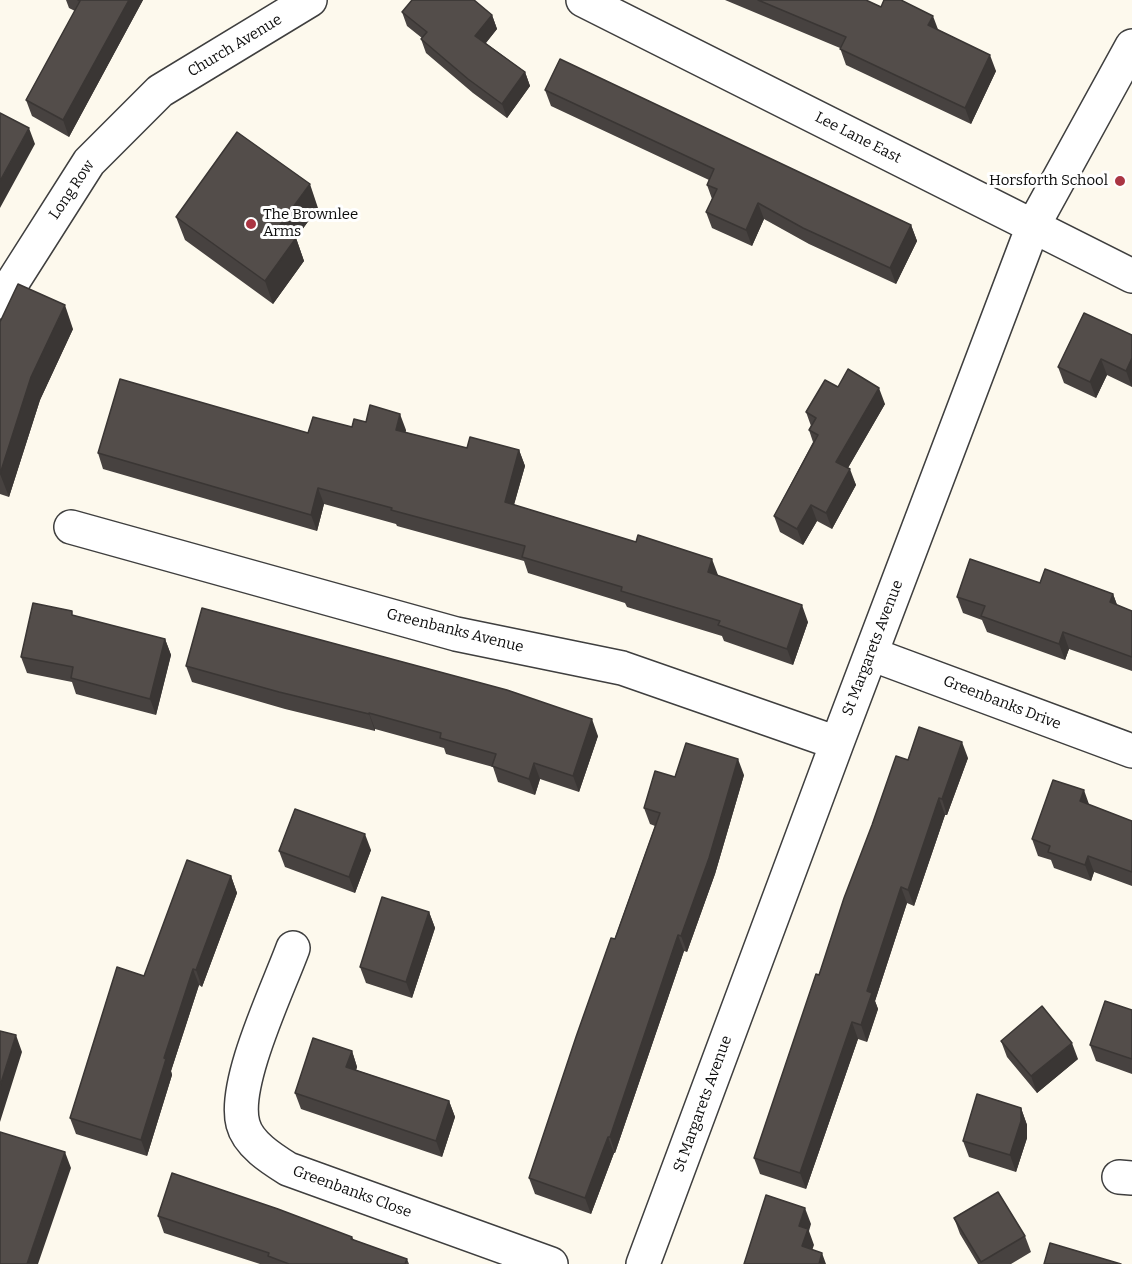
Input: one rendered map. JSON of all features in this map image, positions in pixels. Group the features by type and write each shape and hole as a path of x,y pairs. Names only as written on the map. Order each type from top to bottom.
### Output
{"street":[{"name":"Church Avenue","path":"160,91 310,0"},
{"name":"Lee Lane East","path":"583,0 1132,276"},
{"name":"St Margarets Avenue","path":"643,1264 1033,226 1132,46"},
{"name":"Long Row","path":"0,302 89,162 160,91"},
{"name":"Greenbanks Avenue","path":"71,527 456,634 622,668 837,743"},
{"name":"Greenbanks Drive","path":"871,654 1132,751"},
{"name":"Greenbanks Close","path":"293,948 251,1059 241,1094 243,1126 260,1152 288,1169 551,1264"}],"building":[{"path":"78,0 129,0 63,120 26,100 80,1"},
{"path":"412,0 474,0 492,15 475,36 525,72 502,104 421,39 427,32 402,12"},
{"path":"758,0 866,0 881,7 884,0 901,0 933,16 928,25 990,55 965,108 840,49 846,37"},
{"path":"560,59 911,225 890,268 803,228 758,203 746,230 706,212 717,189 707,185 714,169 545,90"},
{"path":"0,113 29,128 0,181"},
{"name":"The Brownlee Arms","path":"237,132 310,184 280,225 296,238 265,281 176,217"},
{"path":"18,284 65,305 31,377 0,474 0,322"},
{"path":"1084,313 1132,335 1132,358 1126,371 1101,359 1090,382 1058,367"},
{"path":"848,369 879,388 836,462 850,469 826,513 811,505 797,529 774,516 818,435 809,430 816,418 806,412 825,380 838,387"},
{"path":"120,379 308,433 313,417 352,427 354,419 366,422 370,405 400,414 396,430 467,448 470,437 519,450 505,502 636,542 638,535 712,559 708,572 802,605 787,649 718,625 720,621 621,591 622,587 522,557 525,546 391,510 392,508 318,488 311,515 98,453"},
{"path":"970,559 1040,583 1045,569 1113,594 1110,602 1132,611 1132,657 1063,632 1059,644 981,616 985,606 957,597"},
{"path":"33,603 72,611 72,615 165,639 150,699 71,678 73,667 21,657"},
{"path":"202,608 507,690 592,719 573,776 534,763 529,779 492,766 496,754 440,738 441,733 186,666"},
{"path":"919,727 962,742 942,799 939,798 908,890 901,887 867,991 872,993 861,1025 852,1022 800,1173 754,1158 816,974 819,975 844,898 896,756 908,760"},
{"path":"686,743 738,759 709,858 681,936 678,935 610,1137 608,1137 585,1198 529,1178 611,938 615,939 660,813 644,808 655,771 675,777"},
{"path":"1053,780 1084,790 1080,801 1132,821 1132,872 1088,856 1085,865 1048,852 1050,846 1032,839"},
{"path":"295,809 365,834 349,877 279,851"},
{"path":"187,860 231,876 196,970 193,969 164,1058 166,1059 141,1140 70,1118 117,967 144,976"},
{"path":"382,897 429,912 406,982 360,967"},
{"path":"1105,1001 1132,1010 1132,1059 1090,1045"},
{"path":"1042,1006 1072,1043 1031,1076 1001,1041"},
{"path":"0,1031 16,1035 0,1086"},
{"path":"313,1038 352,1051 346,1067 449,1101 436,1141 295,1093"},
{"path":"977,1094 1021,1108 1021,1121 1010,1155 963,1141"},
{"path":"0,1132 65,1152 27,1264 0,1264"},
{"path":"172,1173 278,1209 407,1259 405,1264 289,1264 268,1256 269,1253 158,1216"},
{"path":"998,1192 1025,1236 981,1262 954,1218"},
{"path":"766,1195 805,1208 799,1226 808,1229 802,1246 822,1253 819,1264 744,1264"},
{"path":"1050,1243 1121,1264 1044,1264"}],"place":[{"name":"Horsforth School","path":"1120,181"},
{"name":"The Brownlee Arms","path":"251,224"}]}
